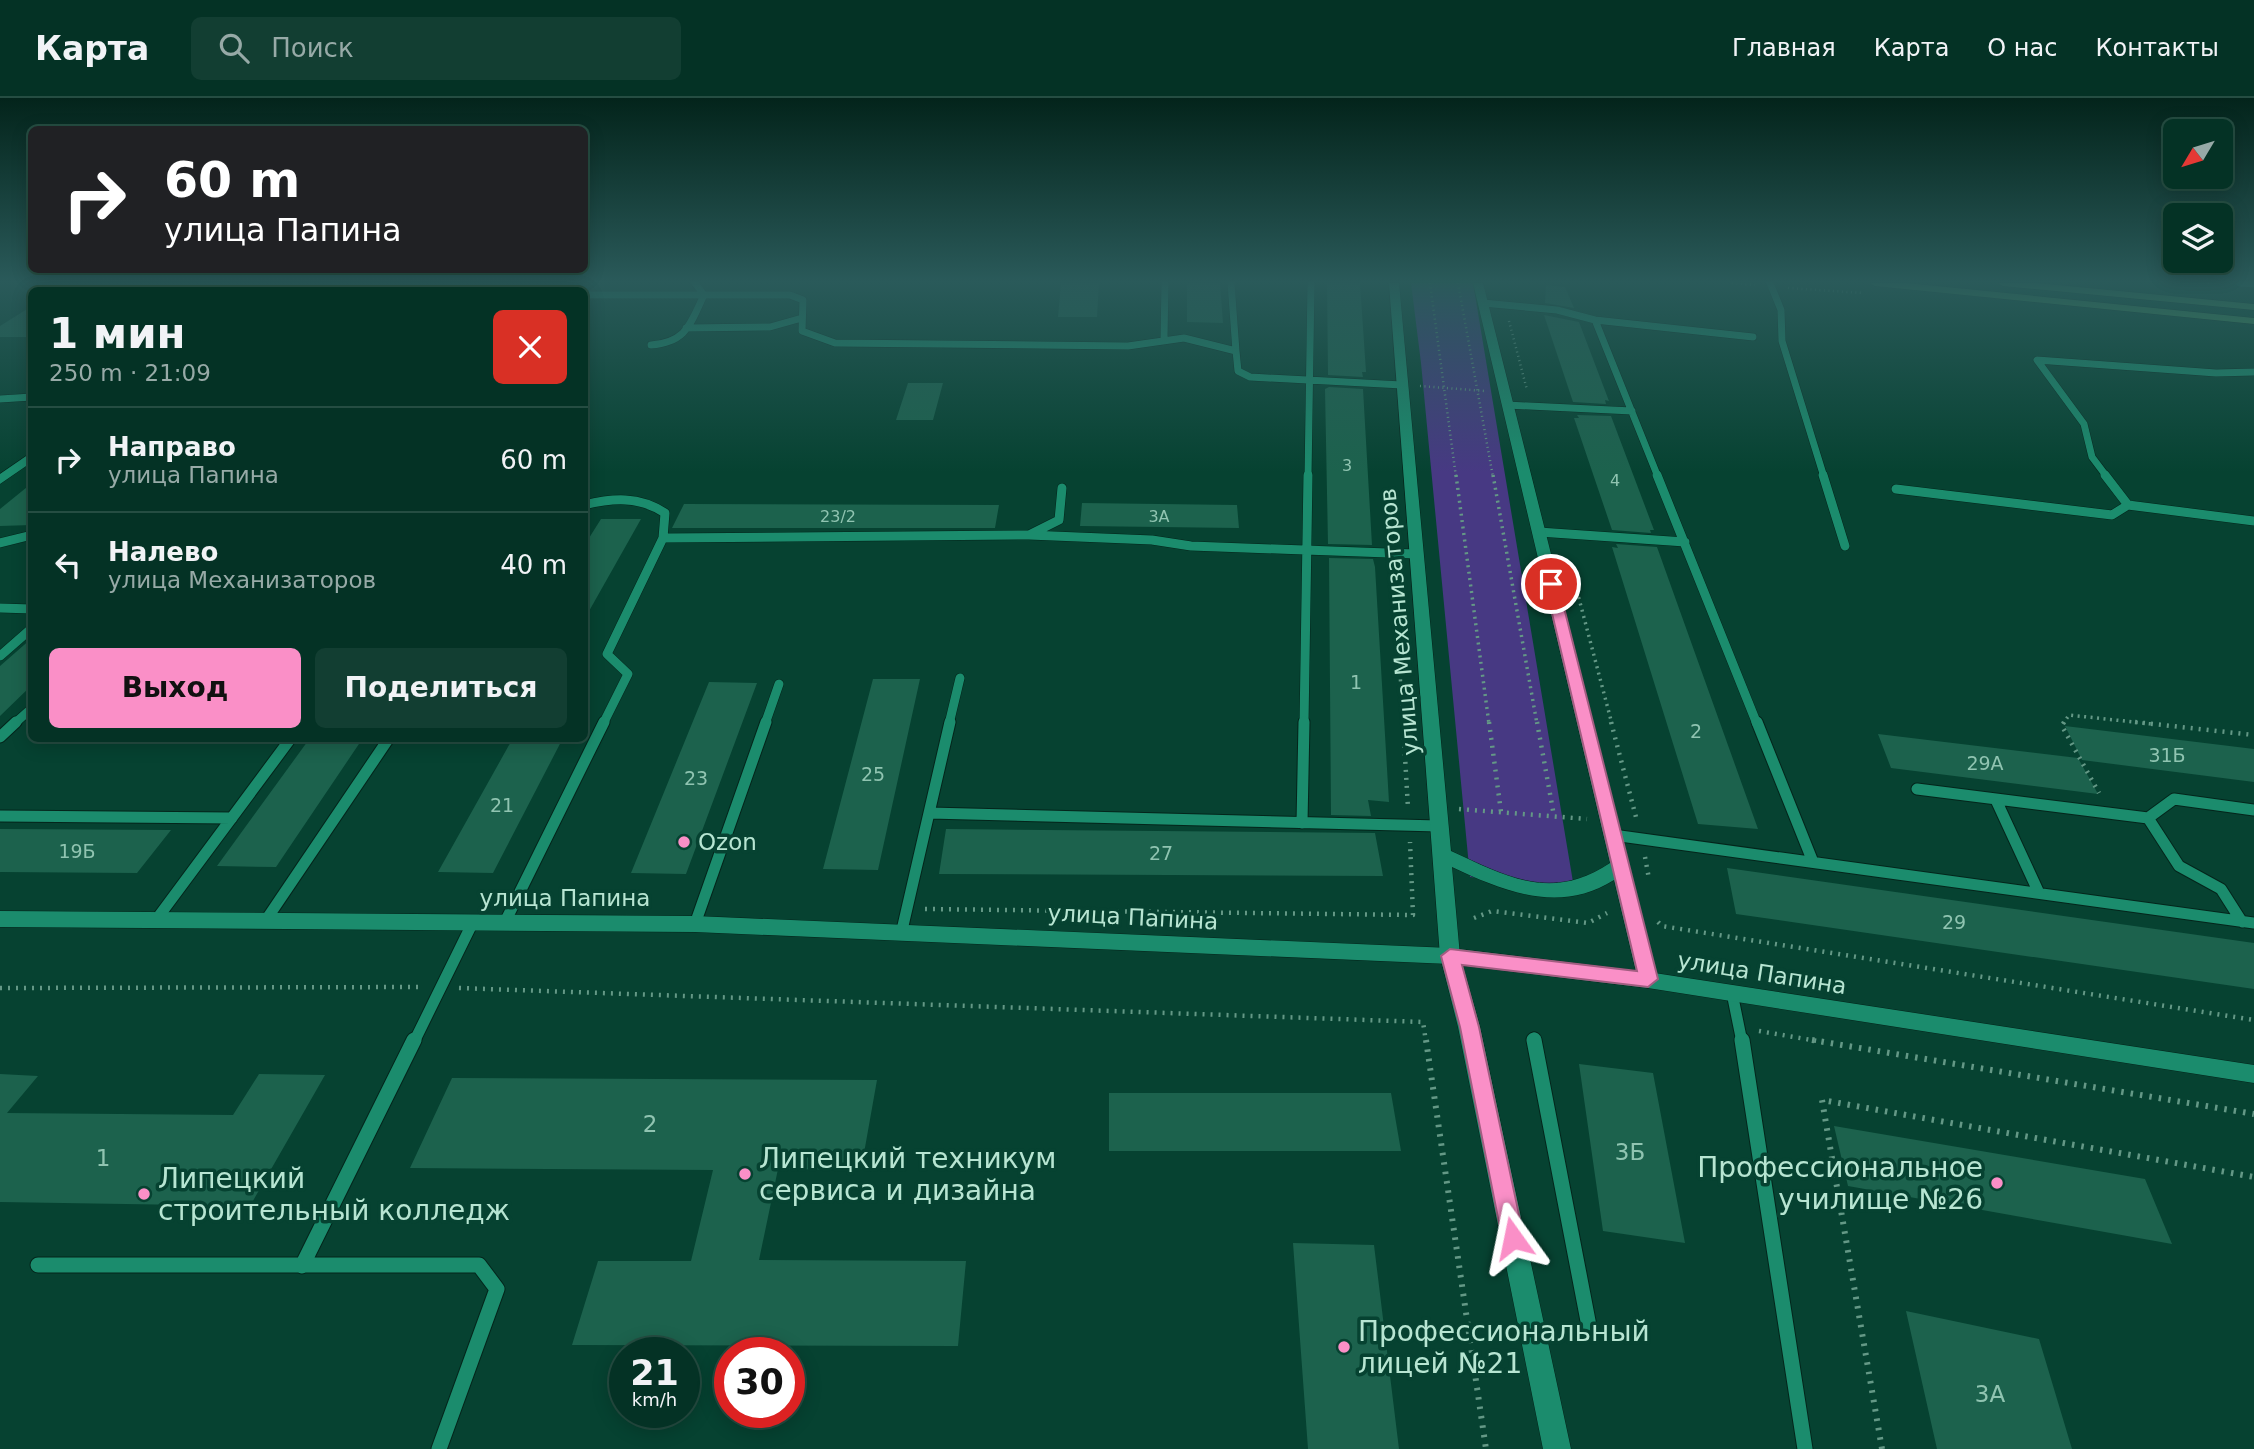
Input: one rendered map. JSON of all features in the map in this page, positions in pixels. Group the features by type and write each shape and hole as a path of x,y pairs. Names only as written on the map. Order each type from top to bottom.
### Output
{"street":[{"name":"улица Механизаторов","path":"1399,346 1450,956 1469,1027 1557,1449"},
{"path":"1493,346 1648,979"},
{"path":"0,480 24,467"},
{"path":"1442,855 1512,885 1534,889 1581,888 1620,866"},
{"name":"улица Папина","path":"0,919 695,924 902,930 1450,956 1648,979 2254,1074"}],"lane":[{"path":"1220,346 1236,351"},
{"path":"1236,346 1238,371 1250,377 1402,385"},
{"path":"1302,822 1310,346"},
{"path":"1606,346 1813,862"},
{"path":"1784,346 1845,546"},
{"path":"2128,505 2092,457 2084,424 2037,360 2216,373 2254,372"},
{"path":"0,399 28,397"},
{"path":"1506,399 1632,411"},
{"path":"1029,535 1059,520 1062,488"},
{"path":"1896,489 2112,515 2128,505 2254,520"},
{"path":"505,922 628,674 607,653 663,538 665,513 654,504 629,499 588,504"},
{"path":"1539,532 1685,542"},
{"path":"663,538 1029,535 1070,540 1168,540 1192,546 1307,548 1416,554"},
{"path":"0,543 28,536"},
{"path":"0,608 28,609"},
{"path":"0,656 28,632"},
{"path":"902,930 960,678"},
{"path":"695,924 779,684"},
{"path":"0,737 28,712"},
{"path":"156,920 288,742"},
{"path":"266,920 386,742"},
{"path":"1917,789 2148,818 2174,799 2254,810"},
{"path":"1996,800 2039,893"},
{"path":"930,813 1439,826"},
{"path":"0,816 232,818"},
{"path":"2148,818 2179,866 2221,890 2248,923"},
{"path":"1611,828 1813,862 2248,923"},
{"path":"302,1266 473,922"},
{"path":"1732,993 1748,1072 1805,1449"},
{"path":"1534,1038 1589,1326"},
{"path":"38,1265 479,1265 497,1289 439,1449"}],"path":[{"path":"1438,346 1501,812"},
{"path":"1468,346 1554,816"},
{"path":"1402,385 1475,390 1506,399"},
{"path":"2110,813 2062,726 2069,715 2254,735"},
{"path":"1437,807 1554,816 1611,828"},
{"path":"1474,918 1492,911 1588,923 1607,914"},
{"path":"0,988 441,987 1423,1021 1486,1449"},
{"path":"1738,1028 2254,1114"},
{"path":"1882,1449 1822,1100 2254,1177"}],"shaded area":[{"path":"1419,346 1484,346 1574,888 1470,877"}],"building":[{"path":"1328,346 1364,346 1366,372 1362,372 1363,377 1328,375"},
{"path":"1554,346 1588,346 1609,401 1605,400 1606,404 1573,402"},
{"path":"908,383 943,383 933,420 896,420"},
{"path":"1325,389 1363,389 1372,545 1328,544"},
{"path":"1577,415 1611,416 1654,530 1650,530 1651,533 1612,530 1574,418 1579,418"},
{"path":"28,486 28,525 0,526 0,509"},
{"path":"1082,503 1237,505 1239,528 1080,526"},
{"path":"684,504 999,505 995,528 672,528"},
{"path":"601,519 641,519 588,613 588,540"},
{"path":"1616,544 1657,547 1758,829 1698,824 1612,547 1618,548"},
{"path":"1329,558 1373,559 1375,567 1389,802 1368,800 1371,816 1331,815"},
{"path":"28,642 28,689 0,716 0,666"},
{"path":"873,679 920,679 878,870 823,869"},
{"path":"709,682 757,683 686,874 631,873"},
{"path":"2065,726 2254,749 2254,782 2082,760"},
{"path":"1878,734 2078,758 2098,794 1891,768"},
{"path":"307,742 360,742 276,867 217,866"},
{"path":"511,742 561,742 493,873 438,872"},
{"path":"0,829 171,830 137,873 0,872"},
{"path":"946,829 1375,833 1383,876 939,874"},
{"path":"1727,868 2254,943 2254,989 1736,914"},
{"path":"1579,1064 1653,1073 1685,1243 1603,1231"},
{"path":"0,1074 38,1076 7,1113 233,1115 259,1074 325,1075 250,1206 0,1202"},
{"path":"452,1078 877,1080 861,1170 778,1169 759,1260 966,1261 958,1346 805,1346 805,1337 714,1337 714,1345 700,1345 700,1337 609,1337 609,1345 572,1345 598,1261 691,1261 713,1170 410,1168"},
{"path":"1109,1093 1391,1093 1401,1151 1109,1151"},
{"name":"Профессиональное училище №26","path":"1834,1126 2145,1179 2172,1244 1848,1186"},
{"name":"Профессиональный лицей №21","path":"1293,1243 1374,1245 1399,1449 1308,1449"},
{"path":"1906,1311 2039,1339 2072,1449 1937,1449"}],"place":[{"name":"Ozon","path":"684,842"},
{"name":"Липецкий техникум сервиса и дизайна","path":"745,1174"},
{"name":"Профессиональное училище №26","path":"1997,1183"},
{"name":"Липецкий строительный колледж","path":"144,1194"},
{"name":"Профессиональный лицей №21","path":"1344,1347"}],"route":[{"path":"1513,1238 1469,1027 1450,956 1648,979 1551,584"}]}
